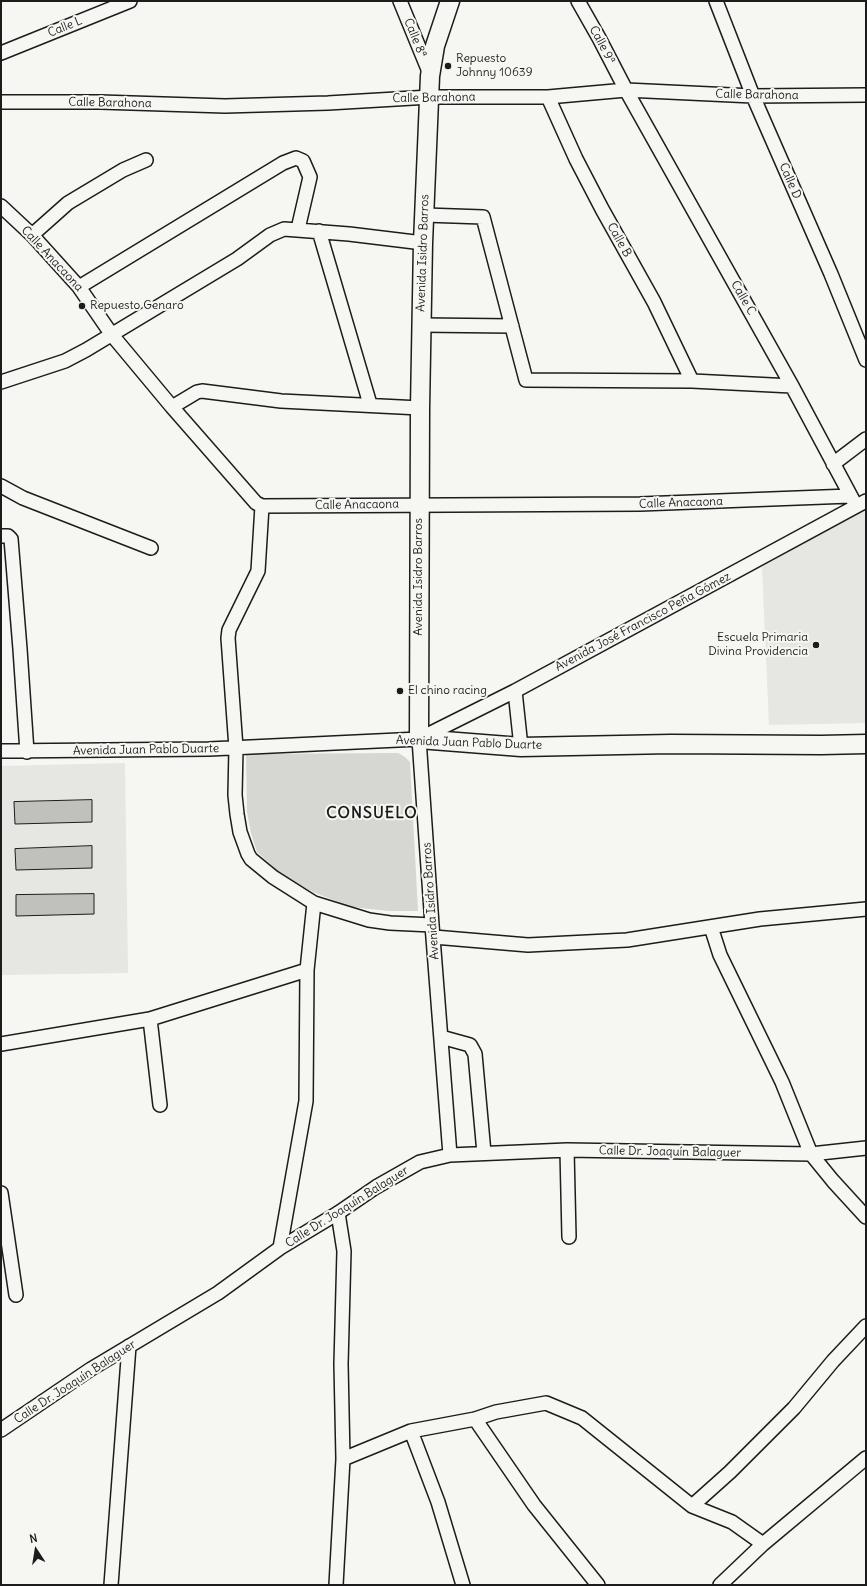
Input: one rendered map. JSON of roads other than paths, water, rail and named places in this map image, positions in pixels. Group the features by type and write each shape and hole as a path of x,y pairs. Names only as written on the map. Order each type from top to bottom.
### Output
{"street":[{"name":"Calle L","path":"1,53 130,1"},
{"name":"Calle 8ª","path":"400,1 430,76"},
{"name":"Avenida Isidro Barros","path":"450,1 435,46 430,76 420,326 419,504 419,739 450,1155"},
{"name":"Calle 9ª","path":"578,1 626,90"},
{"name":"Calle D","path":"716,1 753,96 831,274 866,360"},
{"name":"Calle Barahona","path":"1,102 100,102 225,106 328,103 430,97 548,97 626,90 753,96 866,95"},
{"name":"Calle C","path":"626,90 792,386 850,496 861,504"},
{"name":"Calle B","path":"548,97 576,159 654,302 692,381"},
{"path":"79,287 283,163 296,158 303,161 310,177 298,229"},
{"path":"32,236 68,203 123,170 146,160"},
{"name":"Calle Anacaona","path":"1,206 32,236 79,287 112,335 172,407 256,502 262,506 640,504 850,496"},
{"path":"425,216 483,217 526,380 692,381 792,386"},
{"path":"1,382 65,361 112,335 236,259 270,235 284,229 319,231 423,243"},
{"path":"319,231 370,404"},
{"path":"420,326 512,326"},
{"path":"172,407 197,392 202,391 282,401 370,404 420,408"},
{"path":"833,464 866,439"},
{"path":"1,486 23,498 151,548"},
{"name":"Avenida José Francisco Peña Gómez","path":"419,739 515,691 861,504"},
{"path":"262,506 258,571 228,634 236,748 236,814 245,848 251,859 273,877 314,904 369,920 509,944 535,945 627,940 760,919 866,909"},
{"path":"1,536 8,536 11,539 27,752"},
{"path":"515,691 521,747"},
{"name":"Avenida Juan Pablo Duarte","path":"1,751 27,752 236,748 419,739 521,747 671,744 866,744"},
{"path":"280,1248 306,1101 307,970 314,904"},
{"path":"711,927 723,961 743,999 756,1031 782,1082 811,1154 866,1217"},
{"path":"1,1044 150,1019 307,970"},
{"path":"150,1019 160,1105"},
{"path":"441,1038 470,1045 475,1054 484,1153"},
{"name":"Calle Dr. Joaquín Balaguer","path":"1,1430 91,1369 218,1293 280,1248 338,1214 376,1187 420,1162 450,1155 567,1150 811,1154 866,1148"},
{"path":"567,1150 569,1237"},
{"path":"1,1193 16,1295"},
{"path":"336,1585 343,1459 341,1364 344,1251 338,1214"},
{"path":"692,1506 730,1472 794,1408 833,1361 866,1326"},
{"path":"111,1585 129,1346"},
{"path":"343,1459 411,1431 475,1419 496,1412 546,1403 582,1418 692,1506 732,1522 763,1544"},
{"path":"475,1419 534,1505 598,1585"},
{"path":"411,1431 438,1502 463,1585"},
{"path":"720,1585 763,1544 866,1458"}],"place":[{"name":"Repuesto Johnny 10639","path":"448,66"},
{"name":"Repuesto Genaro","path":"82,306"},
{"name":"Escuela Primaria Divina Providencia","path":"816,645"},
{"name":"El chino racing","path":"400,691"}],"district":[{"name":"CONSUELO","path":"372,813"}]}
